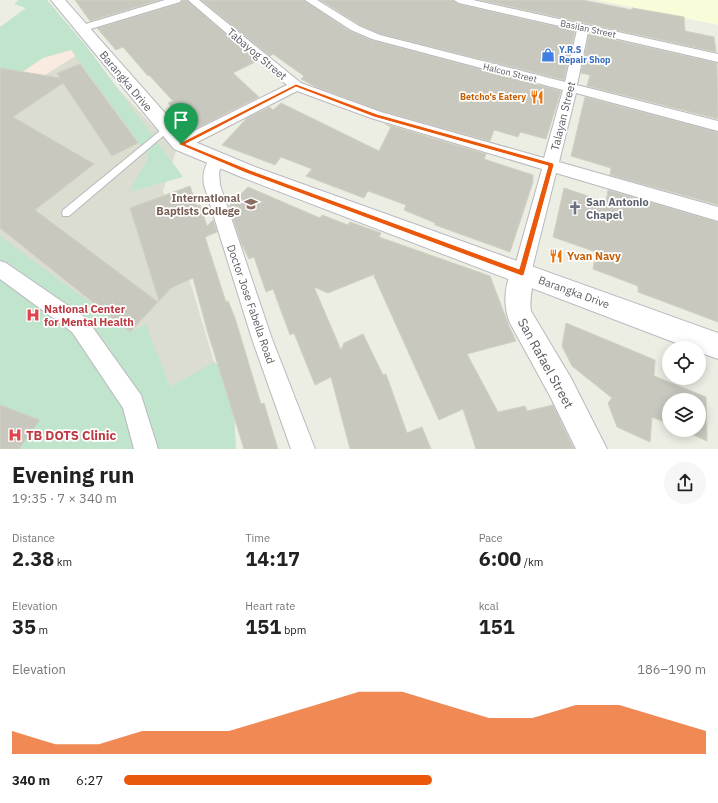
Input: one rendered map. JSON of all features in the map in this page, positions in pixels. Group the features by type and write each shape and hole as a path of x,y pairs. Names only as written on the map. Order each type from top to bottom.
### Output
{"main road":[{"name":"Barangka Drive","path":"58,0 166,129 181,144 216,159 718,346"},
{"name":"San Rafael Street","path":"522,273 517,303 519,314 561,388 592,449"}],"street":[{"path":"83,28 176,0"},
{"name":"Tabayog Street","path":"193,0 296,86 376,115 718,214"},
{"name":"Halcon Street","path":"310,0 355,28 376,37 718,126"},
{"name":"Basilan Street","path":"459,0 718,58"},
{"name":"Talayan Street","path":"522,273 551,165 584,29"},
{"path":"181,144 296,86"},
{"name":"Doctor Jose Fabella Road","path":"216,159 211,172 212,185 262,339 303,449"},
{"path":"0,269 37,294 79,326 133,403 146,449"}],"lane":[{"path":"66,213 166,129"}],"shaded area":[{"path":"19,0 47,0 87,47 183,177 129,192 149,157 71,50 43,58 22,72 0,68 0,27 26,8 14,4"},
{"path":"596,0 718,0 718,25"},
{"path":"0,43 83,51 0,103"},
{"path":"83,51 176,151 163,191 217,372 169,403 0,258 0,103"},
{"name":"National Center for Mental Health","path":"0,236 130,332 146,324 170,387 214,362 232,375 236,449 0,449"}],"building":[{"path":"75,0 160,0 90,21"},
{"path":"182,0 187,0 257,61 233,73 259,97 191,131 168,103 173,101 149,75 148,76 123,47 116,50 97,28 180,3"},
{"path":"201,0 304,0 350,31 371,40 561,91 546,139 520,132 518,137 494,130 490,141 381,111 316,87 301,79 304,76 273,54 270,56"},
{"path":"320,0 453,0 459,4 575,31 564,80 380,34 360,25"},
{"path":"480,0 583,0 632,10 632,8 684,17 685,31 714,37 716,52"},
{"path":"589,34 717,63 718,119 587,86 590,75 581,73"},
{"path":"80,64 138,143 112,156 63,83 13,117 94,164 35,210 158,302 130,332 0,228 0,68 60,78 57,73"},
{"path":"585,97 718,132 718,205 610,175 611,168 571,156"},
{"path":"281,103 379,151 391,127 385,124 486,154 484,159 533,175 533,182 510,252 435,225 435,223 404,210 406,205 368,191 364,198 306,176 312,169 281,157 275,165 222,145 247,118 270,107 273,110"},
{"path":"190,186 197,206 200,205 207,226 213,220 217,232 205,237 226,302 228,301 235,318 261,404 264,403 278,449 244,449 207,330 193,278 171,288 159,301 130,208"},
{"path":"248,187 320,218 322,215 348,225 350,222 381,233 379,237 490,276 516,341 467,354 498,412 525,406 527,411 553,405 574,449 476,449 463,409 439,420 374,276 375,274 328,293 314,287 341,350 344,343 363,334 383,375 386,374 407,433 422,427 431,449 350,449 331,377 315,385 294,333 290,335 273,289 266,292 254,257 249,259 241,243 229,206"},
{"path":"564,188 606,202 608,190 718,222 718,322 638,292 638,286 593,269 596,252 553,237"},
{"path":"566,323 655,360 654,376 662,379 662,385 676,385 696,393 662,393 662,421 652,417 650,442 617,427 608,403 612,398 572,366 562,346"},
{"path":"706,397 707,441 698,437 706,437"},
{"name":"TB DOTS Clinic","path":"0,405 40,420 19,449 0,449"}],"place":[{"name":"Y.R.S Repair Shop","path":"548,55"},
{"name":"Betcho's Eatery","path":"537,97"},
{"name":"International Baptists College","path":"251,204"},
{"name":"San Antonio Chapel","path":"575,208"},
{"name":"Yvan Navy","path":"556,256"},
{"name":"National Center for Mental Health","path":"33,315"},
{"name":"TB DOTS Clinic","path":"15,435"}],"route":[{"path":"296,86 346,106 551,165 522,273 248,172 181,144 296,86"}]}
